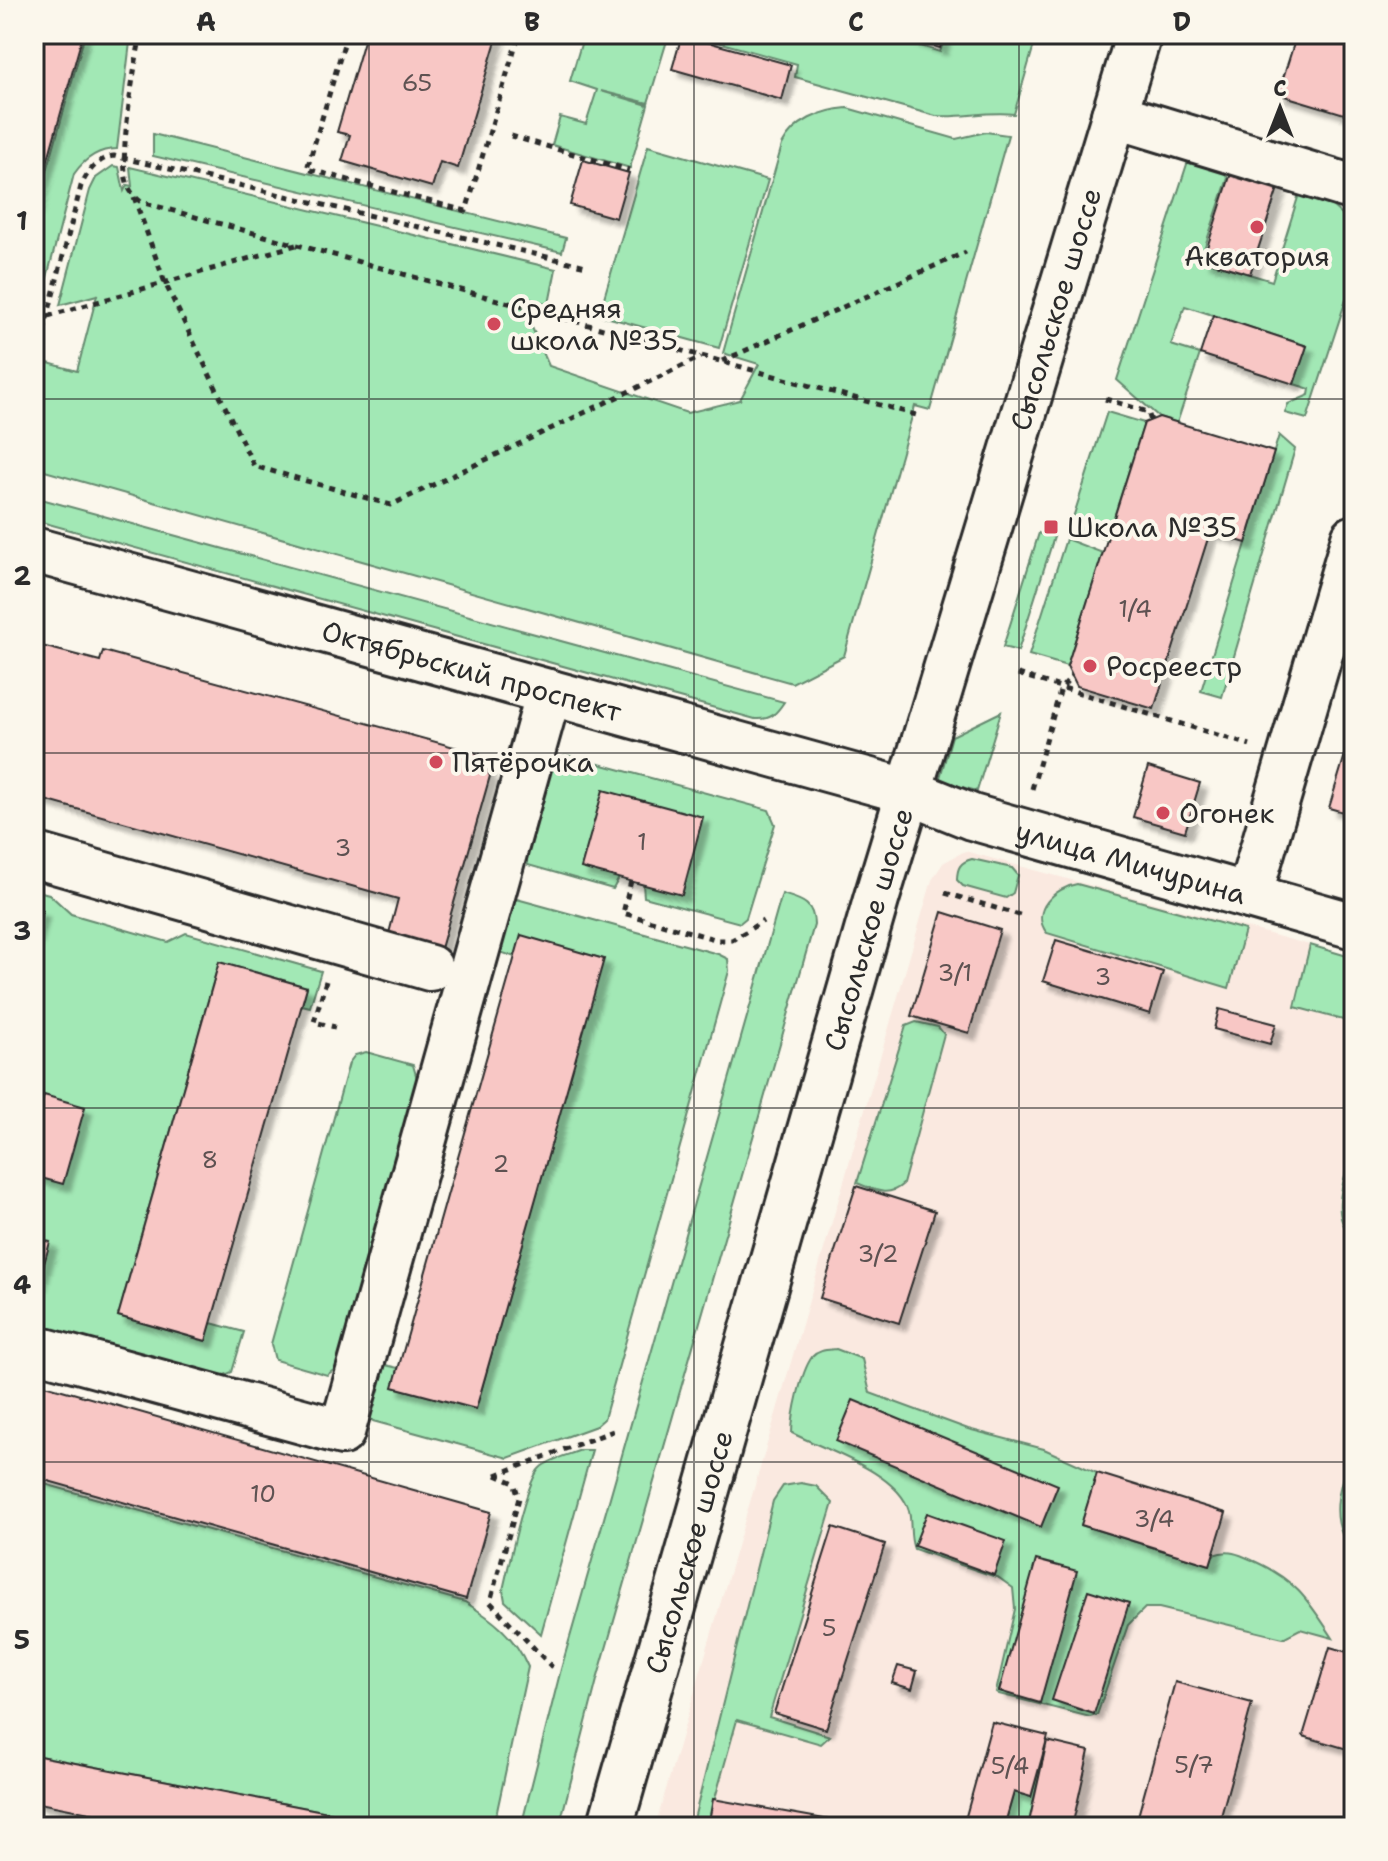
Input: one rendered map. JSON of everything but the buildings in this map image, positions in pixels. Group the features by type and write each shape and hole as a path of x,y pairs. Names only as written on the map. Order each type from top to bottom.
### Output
{"main road":[{"name":"Сысольское шоссе","path":"610,1827 910,792 1139,34"},
{"path":"1114,115 1354,188"},
{"path":"1249,896 1354,538"},
{"name":"Октябрьский проспект","path":"34,550 910,792"},
{"path":"34,1348 342,1432 549,692"},
{"name":"улица Мичурина","path":"910,792 972,817 1354,926"},
{"path":"34,855 430,968"}],"path":[{"path":"141,34 125,158 126,180 165,283 254,466 391,505 702,356"},
{"path":"347,34 307,169 466,211 519,34"},
{"path":"511,136 629,170"},
{"path":"34,338 44,330 87,173 105,157 125,158 586,266"},
{"path":"133,195 141,202 920,416"},
{"path":"47,316 297,245"},
{"path":"721,362 966,252"},
{"path":"1105,399 1148,412 1151,421"},
{"path":"1018,674 1289,757"},
{"path":"1029,799 1061,688 1072,676"},
{"path":"631,881 623,913 718,940 732,940 763,921"},
{"path":"945,893 1023,916"},
{"path":"318,1010 314,1022 335,1027"},
{"path":"552,1667 490,1602 519,1498 514,1483 496,1475 613,1431"}],"shaded area":[{"path":"965,851 1354,957 1354,1827 655,1827 932,880 943,863"}],"green space":[{"path":"85,34 131,34 117,149 93,156 74,174 38,312 34,316 34,218"},
{"path":"584,34 669,34 648,103 601,91 648,105 630,168 552,145 560,117 586,124 597,90 570,81"},
{"path":"689,34 801,34 816,38 817,34 883,34 940,52 946,34 1022,34 1036,38 1014,114 936,116 795,77 797,64"},
{"name":"Средняя школа №35","path":"847,108 956,139 986,132 1008,135 930,410 915,406 844,656 792,683 34,468 34,359 77,371 97,295 60,305 90,190 96,178 113,166 119,167 124,191 127,185 132,186 130,167 556,269 549,304 518,296 549,366 687,413 740,400 759,364 723,353 782,145 801,123 828,111"},
{"path":"153,134 566,238 562,252 153,156"},
{"path":"648,146 768,180 719,348 599,315"},
{"path":"1188,161 1224,171 1228,178 1201,258 1203,260 1272,281 1299,194 1330,204 1354,226 1354,275 1307,419 1285,413 1288,404 1309,395 1310,389 1294,384 1307,346 1185,306 1171,345 1200,354 1177,423 1159,417 1117,380"},
{"path":"1107,412 1144,423 1107,539 1070,527"},
{"path":"1279,435 1295,449 1222,697 1201,691"},
{"path":"34,497 784,702 772,715 755,719 34,520"},
{"path":"1039,533 1054,537 1018,651 1003,647"},
{"path":"1066,539 1103,553 1067,666 1029,655"},
{"path":"1001,712 977,791 939,781 952,736"},
{"path":"566,755 769,810 775,824 746,918 740,923 644,897 643,884 619,878 613,889 528,865 525,854 551,764"},
{"path":"972,859 1012,868 1018,875 1013,893 1006,898 963,886 957,880 959,869"},
{"path":"1077,884 1245,930 1229,988 1047,933 1041,916 1047,901 1061,890"},
{"path":"34,890 49,894 71,914 168,942 186,933 321,971 310,1007 302,1005 307,987 219,962 118,1316 205,1341 211,1323 244,1332 232,1372 220,1377 34,1326 34,941 42,912 34,909"},
{"path":"782,894 800,900 809,907 814,925 597,1680 559,1827 521,1827 561,1669"},
{"path":"513,898 718,954 728,959 729,971 604,1419 596,1426 508,1458 373,1421 367,1415 377,1363 398,1368 394,1387 476,1409 603,959 522,936 515,957 494,950"},
{"path":"1310,945 1354,958 1354,1023 1295,1007"},
{"path":"916,1022 938,1027 944,1034 903,1184 892,1191 881,1191 857,1183 906,1026"},
{"path":"366,1052 413,1065 418,1082 339,1366 327,1375 275,1360 271,1344 349,1063 355,1055"},
{"path":"1354,1145 1354,1236 1345,1228 1340,1206"},
{"path":"836,1349 862,1359 870,1393 968,1429 1044,1449 1097,1473 1081,1525 1210,1565 1213,1555 1224,1552 1249,1558 1291,1584 1333,1638 1300,1629 1283,1638 1159,1608 1145,1608 1128,1625 1097,1715 1090,1717 999,1694 996,1692 1015,1609 1013,1588 999,1578 914,1549 909,1511 891,1485 859,1464 792,1433 798,1394 808,1364 817,1353"},
{"path":"1354,1440 1354,1514 1345,1540 1338,1516 1339,1491"},
{"path":"581,1450 592,1450 541,1634 505,1601 503,1590 518,1524 535,1476 549,1462"},
{"path":"34,1481 465,1602 484,1615 509,1637 528,1667 497,1811 487,1827 405,1827 34,1755"},
{"path":"801,1483 816,1486 833,1503 769,1717 830,1736 821,1744 737,1720 707,1827 692,1827 773,1501 783,1486"},
{"path":"1047,1741 1028,1827 1004,1827 1014,1792 1031,1797"},
{"path":"884,1818 912,1822 915,1827 869,1827"}],"place":[{"name":"Акватория","path":"1257,227"},
{"name":"Средняя школа №35","path":"494,324"},
{"name":"Школа №35","path":"1051,527"},
{"name":"Росреестр","path":"1090,666"},
{"name":"Пятёрочка","path":"436,762"},
{"name":"Огонек","path":"1163,813"}]}
